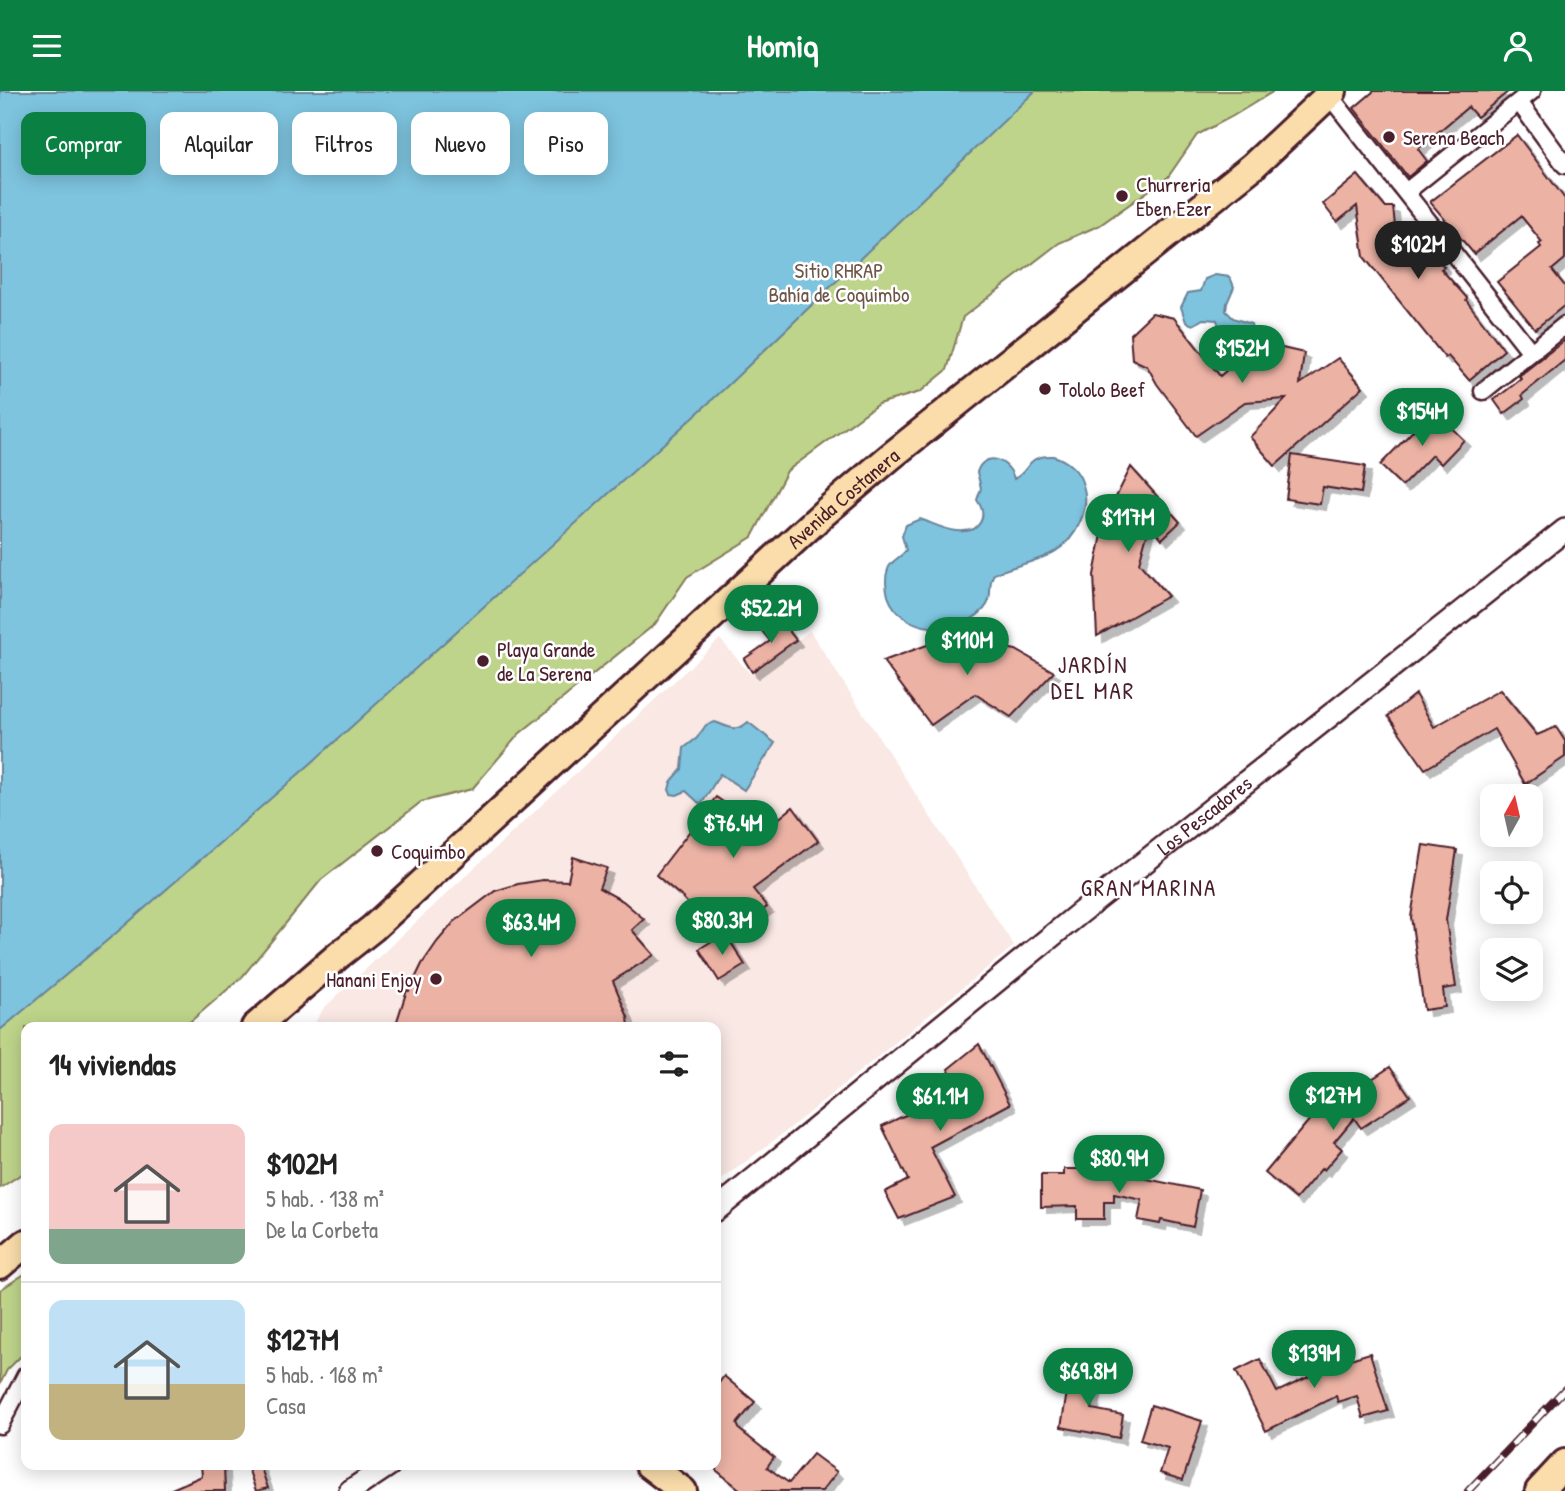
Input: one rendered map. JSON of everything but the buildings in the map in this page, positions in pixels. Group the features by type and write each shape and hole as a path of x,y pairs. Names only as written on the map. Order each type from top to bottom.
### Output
{"main road":[{"name":"Avenida Costanera","path":"261,1022 373,928 824,513 1253,166 1331,93"},
{"name":"Avenida Costanera","path":"283,1022 332,979 350,960 373,928"},
{"path":"0,1265 21,1247"},
{"path":"1539,1491 1565,1462"},
{"path":"656,1470 683,1491"}],"street":[{"path":"1406,192 1532,91"},
{"path":"1331,93 1531,352"},
{"path":"1518,102 1565,165"},
{"path":"1483,391 1565,325"},
{"name":"Los Pescadores","path":"721,1206 1080,913 1565,530"},
{"path":"0,1425 21,1385"},
{"path":"349,1491 381,1470"}],"shaded area":[{"path":"810,631 1014,946 785,1132 721,1180 721,1022 315,1022 324,1008 720,639 751,675"}],"green space":[{"name":"Sitio RHRAP Bahía de Coquimbo","path":"859,91 1274,91 1197,135 1168,177 1100,225 1059,243 963,317 947,370 920,392 878,404 787,471 752,537 687,577 655,624 519,734 472,789 421,802 321,880 242,977 190,1022 21,1022 21,1174 0,1188 0,848"},
{"path":"21,1276 21,1356 7,1370 0,1384 0,1290"}],"water":[{"path":"0,91 1035,91 724,389 308,766 0,1030"},
{"path":"1215,275 1230,277 1234,287 1226,311 1233,318 1251,324 1254,338 1241,353 1226,349 1217,320 1203,319 1193,325 1186,322 1181,307 1188,293 1201,291 1205,279"},
{"path":"1053,456 1068,463 1075,470 1085,494 1080,522 1064,545 1043,557 994,574 987,605 973,618 960,624 932,627 917,624 895,609 888,596 886,575 891,563 906,550 902,536 906,525 920,519 953,530 974,529 981,522 983,515 977,500 981,488 977,472 981,465 991,459 997,460 1008,467 1014,479 1037,458"},
{"path":"715,722 736,728 748,722 775,743 744,790 720,774 701,805 686,791 677,795 671,794 671,782 682,769 684,748 697,738 706,725"}],"railway":[{"path":"1468,1491 1565,1389"}],"place":[{"name":"Serena Beach","path":"1389,137"},
{"name":"Churreria Eben Ezer","path":"1122,196"},
{"name":"Tololo Beef","path":"1045,389"},
{"name":"Playa Grande de La Serena","path":"483,661"},
{"name":"Coquimbo","path":"377,851"},
{"name":"Hanani Enjoy","path":"436,979"}],"district":[{"name":"JARDÍN DEL MAR","path":"1093,677"},
{"name":"GRAN MARINA","path":"1149,887"}]}
